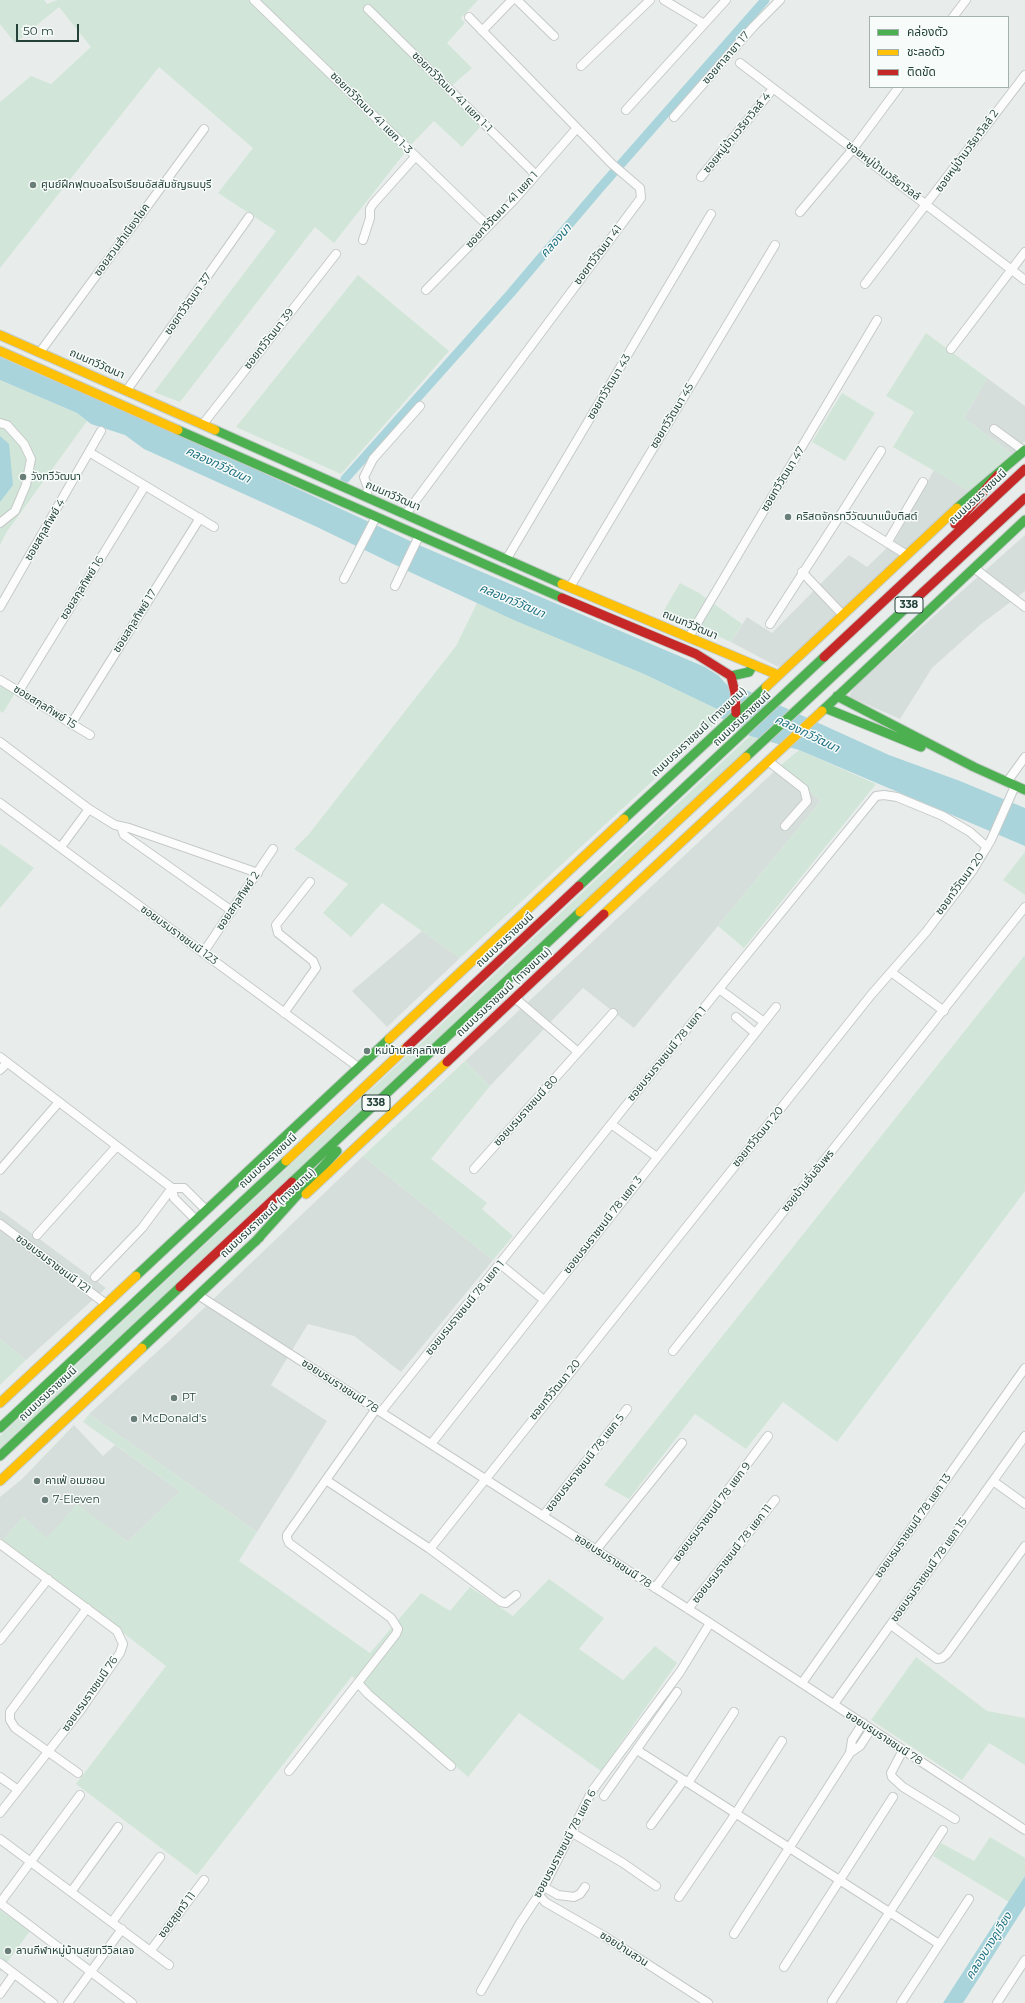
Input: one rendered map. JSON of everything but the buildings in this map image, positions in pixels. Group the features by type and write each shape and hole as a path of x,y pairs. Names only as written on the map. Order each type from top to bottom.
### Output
{"main road":[{"name":"ถนนทวีวัฒนา","path":"0,335 127,390 506,560 778,675"},
{"path":"0,351 376,517 417,540 696,654 731,676 735,693 736,714"},
{"name":"ถนนบรมราชชนนี","path":"998,475 1025,451"},
{"name":"ถนนบรมราชชนนี","path":"0,1428 778,702 1025,469"},
{"path":"894,591 998,475"},
{"name":"ถนนบรมราชชนนี (ทางขนาน)","path":"0,1404 843,614 975,492 998,475"},
{"name":"ถนนบรมราชชนนี","path":"0,1456 794,711 1025,500"},
{"name":"ถนนบรมราชชนนี (ทางขนาน)","path":"0,1481 1025,520"},
{"path":"731,676 749,672 753,665"},
{"path":"837,696 974,767 1025,790"},
{"path":"825,708 874,729 974,767"},
{"path":"255,1242 393,1088"}],"street":[{"name":"ซอยทวีวัฒนา 41 แยก 1-3","path":"254,0 488,226"},
{"path":"482,31 512,0"},
{"path":"518,0 554,36"},
{"path":"581,66 650,0"},
{"path":"664,0 704,24"},
{"path":"626,110 726,0"},
{"name":"ซอยศาลายา 17","path":"674,117 754,26 780,0"},
{"path":"954,16 966,0"},
{"name":"ซอยทวีวัฒนา 41 แยก 1-1","path":"368,9 536,175"},
{"name":"ซอยทวีวัฒนา 41","path":"405,515 641,198 640,188 612,164 469,17"},
{"name":"ซอยหมู่บ้านวริยาวิลล์","path":"740,63 772,90 928,204 1025,280"},
{"name":"ซอยหมู่บ้านวริยาวิลล์ 2","path":"865,284 928,204 1025,75"},
{"path":"800,212 853,148 898,88"},
{"name":"ซอยหมู่บ้านวริยาวิลล์ 4","path":"701,177 772,90"},
{"name":"ซอยทวีวัฒนา 41 แยก 1","path":"426,290 536,175 577,128"},
{"name":"ซอยสวนสำเนียงโชค","path":"40,352 204,129"},
{"path":"363,240 370,218 370,209 373,204 415,157"},
{"name":"ซอยทวีวัฒนา 43","path":"506,560 711,214"},
{"name":"ซอยทวีวัฒนา 37","path":"127,390 249,217"},
{"name":"ซอยทวีวัฒนา 45","path":"570,587 775,245"},
{"path":"951,349 1025,252"},
{"name":"ซอยทวีวัฒนา 39","path":"203,424 336,254"},
{"name":"ซอยทวีวัฒนา 47","path":"689,637 877,320"},
{"path":"366,498 368,488 364,477 370,465 420,406"},
{"path":"0,423 7,425 24,444 31,459 26,485 15,511 0,523"},
{"path":"994,429 1025,451"},
{"name":"ซอยสกุลทิพย์ 4","path":"0,607 101,431"},
{"path":"770,624 881,451"},
{"path":"89,452 214,526"},
{"path":"887,542 923,482"},
{"name":"ซอยสกุลทิพย์ 16","path":"19,691 145,486"},
{"path":"841,514 907,555"},
{"path":"344,580 376,517"},
{"name":"ซอยสกุลทิพย์ 17","path":"71,724 200,518"},
{"path":"394,586 417,540"},
{"path":"974,568 1025,607"},
{"path":"802,572 843,614"},
{"name":"ซอยสกุลทิพย์ 15","path":"0,680 90,735"},
{"path":"0,742 89,809 121,827 129,828 258,872"},
{"name":"ซอยทวีวัฒนา 20","path":"430,1549 866,1001 926,932 973,870 989,844 1007,803 1011,784 1025,757"},
{"path":"768,761 804,789 806,795 807,801 785,826"},
{"name":"ซอยบรมราชชนนี 78 แยก 1","path":"358,1683 396,1634 398,1629 391,1618 289,1543 287,1535 326,1480 379,1410 500,1264 719,989 876,796 884,795 897,797 943,816 989,844"},
{"name":"ซอยบรมราชชนนี 123","path":"0,803 358,1068"},
{"path":"61,847 89,809"},
{"path":"121,827 124,835 232,911"},
{"name":"ซอยสกุลทิพย์ 2","path":"203,953 273,850"},
{"path":"284,1013 316,968 313,961 278,933 276,925 310,882"},
{"name":"ซอยบ้านอิ่มอัมพร","path":"673,1351 944,1011 1025,906"},
{"path":"892,972 944,1011"},
{"path":"719,989 764,1022"},
{"path":"515,998 578,1052"},
{"name":"ซอยบรมราชชนนี 78 แยก 3","path":"431,1444 776,1007"},
{"name":"ซอยบรมราชชนนี 80","path":"474,1169 613,1013"},
{"path":"736,1017 755,1033"},
{"path":"0,1070 3,1060 172,1188 184,1188 206,1210"},
{"path":"0,1170 59,1102"},
{"path":"611,1124 657,1157"},
{"path":"37,1235 117,1146"},
{"path":"172,1188 174,1198 196,1220"},
{"path":"96,1278 142,1228 172,1188"},
{"name":"ซอยบรมราชชนนี 121","path":"0,1224 106,1304"},
{"path":"500,1264 544,1300"},
{"name":"ซอยบรมราชชนนี 78","path":"198,1295 710,1623 1025,1830"},
{"name":"ซอยบรมราชชนนี 78 แยก 13","path":"802,1683 1025,1368"},
{"name":"ซอยบรมราชชนนี 78 แยก 5","path":"544,1516 626,1410"},
{"name":"ซอยบรมราชชนนี 78 แยก 9","path":"655,1588 768,1436"},
{"name":"ซอยบรมราชชนนี 78 แยก 15","path":"834,1704 1025,1436"},
{"path":"596,1550 682,1443"},
{"path":"326,1480 430,1549 501,1602 506,1603 516,1595"},
{"path":"993,1481 1025,1504"},
{"name":"ซอยบรมราชชนนี 78 แยก 11","path":"688,1609 775,1500"},
{"name":"ซอยบรมราชชนนี 76","path":"0,1544 117,1630 123,1644 120,1653 80,1711 0,1813"},
{"path":"890,1625 937,1659 942,1658 947,1654 1025,1546"},
{"path":"0,1640 48,1579"},
{"path":"78,1773 15,1728 10,1720 10,1712 87,1608"},
{"name":"ซอยบรมราชชนนี 78 แยก 6","path":"481,1991 520,1923 544,1887 592,1791 680,1672 710,1623"},
{"path":"289,1771 358,1683 368,1694 451,1766"},
{"path":"604,1796 677,1692"},
{"path":"651,1825 686,1781 734,1712"},
{"path":"850,1753 852,1740 863,1723"},
{"path":"734,1934 850,1753 860,1746 871,1729"},
{"path":"679,1897 736,1813 782,1741"},
{"path":"637,1750 939,1944"},
{"path":"903,1750 891,1773 892,1777 903,1787 955,1819"},
{"path":"0,1777 18,1790"},
{"path":"80,1795 0,1903 132,2003"},
{"path":"784,1967 893,1797"},
{"path":"71,1892 118,1827"},
{"path":"832,2001 943,1830"},
{"path":"571,1832 623,1863 656,1886"},
{"path":"0,1839 169,1965"},
{"path":"112,1922 160,1857"},
{"name":"ซอยสุขทวี 11","path":"150,1950 204,1880"},
{"path":"544,1887 558,1895 574,1897 580,1894 585,1887"},
{"name":"ซอยบ้านสวน","path":"539,1895 545,1902 604,1936 708,2003"},
{"path":"901,2003 969,1899"},
{"path":"68,2003 122,1929"},
{"path":"997,2003 1025,1960"},
{"path":"0,1963 53,2003"},
{"path":"0,1994 14,1974"}],"shaded area":[{"path":"987,378 1025,406 1025,441 1012,454 964,418"},
{"path":"934,470 969,491 783,664 778,667 731,642 747,617 772,633 849,555 867,567 894,541"},
{"path":"1025,535 1025,591 980,625 932,668 900,719 850,697 850,694 855,686"},
{"path":"781,765 821,801 634,1028 583,988 490,1086 465,1061"},
{"path":"422,931 460,958 387,1027 352,991"},
{"path":"363,1156 493,1260 401,1372 354,1336 308,1324 271,1385 327,1421 257,1532 89,1414 182,1329"},
{"path":"0,1210 106,1288 26,1360 0,1339"},
{"path":"74,1425 103,1456 115,1445 180,1491 128,1542 77,1505 47,1539 23,1517 3,1540 0,1538 0,1497 22,1479"}],"green space":[{"path":"0,0 44,0 47,4 57,0 478,0 461,18 465,23 447,43 472,68 446,91 481,126 462,147 434,121 410,146 334,243 315,227 180,402 154,392 276,231 218,193 253,148 159,67 0,268 0,102 31,76 51,84 91,47 59,7 15,43 0,24"},
{"path":"358,275 449,351 341,474 236,427"},
{"path":"926,333 987,378 964,418 1012,454 969,491 893,447 914,412 886,396"},
{"name":"วังทวีวัฒนา","path":"0,380 77,413 87,421 6,533 0,545"},
{"path":"842,393 875,413 845,461 812,442"},
{"path":"680,583 699,593 742,624 731,642 663,612"},
{"path":"477,603 644,674 719,710 721,718 460,958 382,903 351,937 323,913 348,884 294,849 309,834 456,646"},
{"path":"0,684 15,693 3,713 0,711"},
{"path":"750,736 759,739 0,1450 0,1436"},
{"path":"799,750 876,784 744,948 718,926 821,801 781,765"},
{"path":"0,844 34,868 0,908"},
{"path":"1025,852 1025,895 1003,880"},
{"path":"1025,955 1025,1191 837,1442 783,1402 746,1449 695,1414 629,1499 604,1485"},
{"path":"465,1061 490,1086 431,1159 487,1203 482,1209 513,1236 493,1260 363,1156"},
{"path":"0,1339 26,1360 0,1385"},
{"path":"89,1414 257,1532 239,1561 370,1653 421,1593 450,1611 470,1587 513,1616 549,1579 604,1618 579,1649 623,1680 655,1646 677,1663 601,1771 519,1713 468,1777 352,1676 197,1875 76,1784 166,1666 3,1540 23,1517 47,1538 77,1504 128,1542 180,1491 83,1422"},
{"path":"916,1657 987,1711 1025,1718 1025,1765 989,1743 962,1780 871,1720"},
{"path":"990,1837 1025,1858 1025,1876 1009,1902 933,1856 941,1843 974,1861"},
{"name":"ลานกีฬาหมู่บ้านสุขทวีวิลเลจ","path":"0,1910 30,1931 0,1972"}],"water":[{"name":"คลองทวีวัฒนา","path":"0,357 244,464 421,546 705,667 719,676 728,686 729,690 746,690 889,755 960,781 1025,808 1025,846 799,750 750,736 721,718 719,710 644,674 516,621 317,527 144,449 125,435 91,424 77,413 0,380"},
{"path":"0,436 9,444 13,485 0,502"},
{"name":"คลองบางคูเวียง","path":"1025,1876 1025,1906 963,2003 943,2003"}],"waterway":[{"name":"คลองนา","path":"345,479 510,294 600,188 765,0"}],"traffic: fast":[{"path":"178,430 562,598"},
{"path":"215,430 562,584"},
{"path":"957,508 1025,450"},
{"path":"822,711 1025,520"},
{"path":"746,757 908,606"},
{"path":"579,886 824,657"},
{"path":"731,676 749,672 753,665"},
{"path":"624,819 766,687"},
{"path":"837,696 974,767 1025,790"},
{"path":"825,708 921,747"},
{"path":"292,1182 580,912"},
{"path":"136,1276 389,1039"},
{"path":"255,1242 337,1151"},
{"path":"0,1428 286,1161"},
{"path":"142,1348 260,1237"},
{"path":"0,1456 180,1287"}],"traffic: slow":[{"path":"0,335 215,430"},
{"path":"0,351 178,430"},
{"path":"766,687 957,508"},
{"path":"562,584 778,675"},
{"path":"604,914 822,711"},
{"path":"580,912 746,757"},
{"path":"389,1039 624,819"},
{"path":"286,1161 407,1047"},
{"path":"306,1194 447,1062"},
{"path":"0,1403 136,1276"},
{"path":"0,1481 142,1348"}],"traffic: jam":[{"path":"824,657 1025,469"},
{"path":"955,524 998,475"},
{"path":"908,606 1025,498"},
{"path":"562,598 696,654 731,676 735,693 736,713"},
{"path":"407,1047 579,886"},
{"path":"447,1062 604,914"},
{"path":"180,1287 292,1182"}],"place":[{"name":"ศูนย์ฝึกฟุตบอลโรงเรียนอัสสัมชัญธนบุรี","path":"33,185"},
{"name":"วังทวีวัฒนา","path":"23,477"},
{"name":"คริสตจักรทวีวัฒนาแบ๊บติสต์","path":"788,517"},
{"name":"หม่บ้านสกุลทิพย์","path":"367,1051"},
{"name":"PT","path":"174,1398"},
{"name":"McDonald's","path":"134,1419"},
{"name":"คาเฟ่ อเมซอน","path":"37,1481"},
{"name":"7-Eleven","path":"45,1500"},
{"name":"ลานกีฬาหมู่บ้านสุขทวีวิลเลจ","path":"8,1951"}]}
